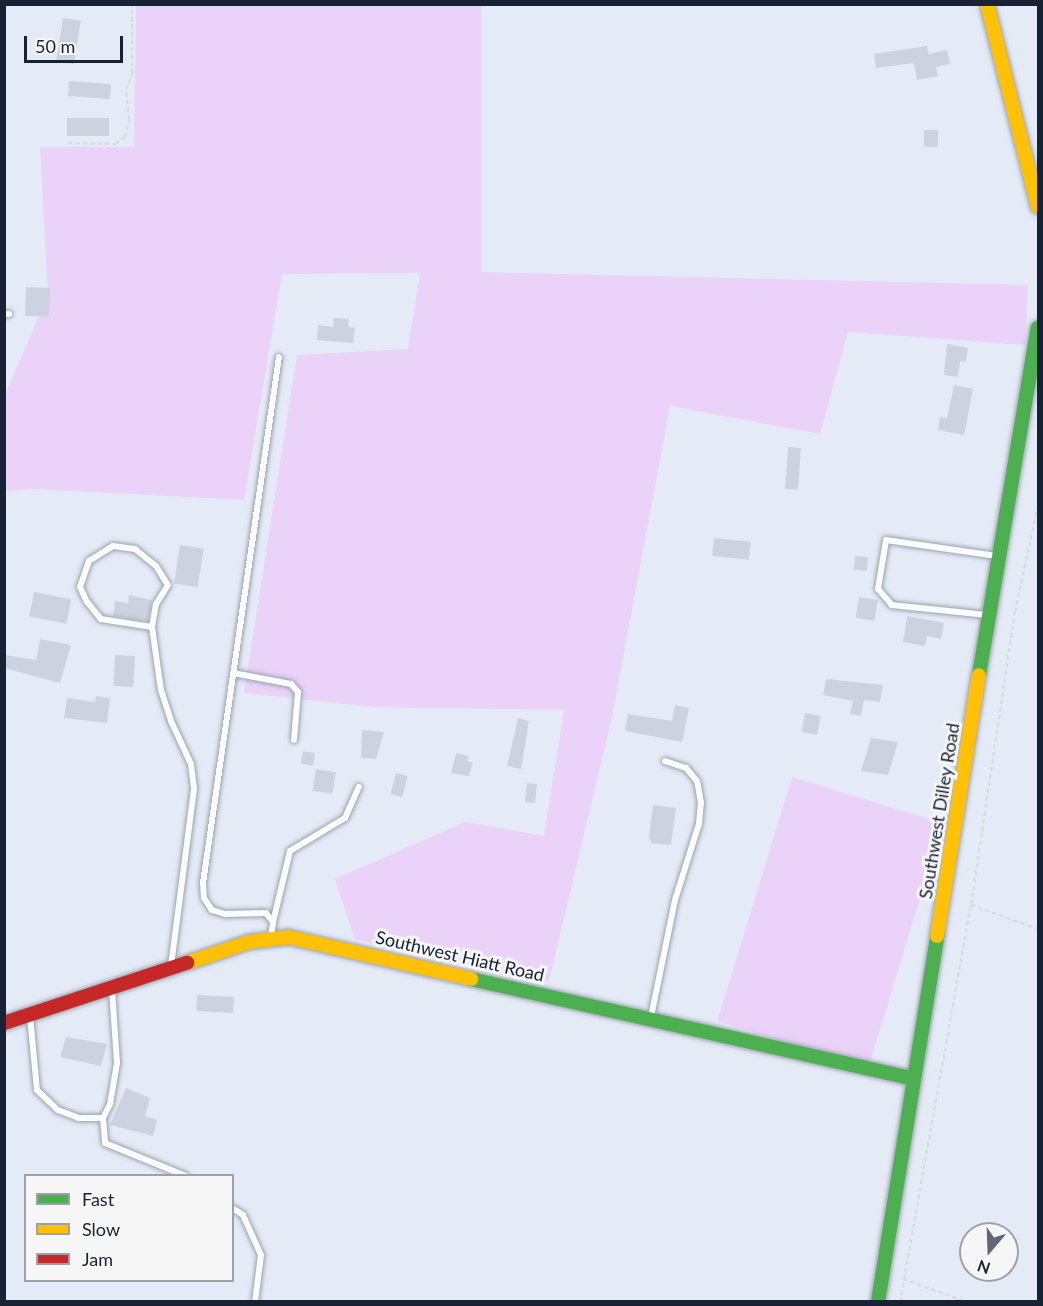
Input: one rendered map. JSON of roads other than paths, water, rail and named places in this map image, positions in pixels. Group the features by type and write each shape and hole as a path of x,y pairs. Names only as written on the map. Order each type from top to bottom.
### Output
{"street":[{"path":"987,4 1038,207"},
{"name":"Southwest Dilley Road","path":"878,1302 1021,411 1038,328"},
{"name":"Southwest Hiatt Road","path":"4,1023 170,968 271,938 318,942 913,1079"}],"lane":[{"path":"273,922 266,913 219,912 204,898 209,835 279,357"},
{"path":"989,615 892,605 878,589 886,540 998,556"},
{"path":"152,627 101,619 87,602 80,587 88,561 113,546 135,549 156,566 168,585 156,604 152,627 161,690 191,764 194,789 170,968"},
{"path":"233,673 291,684 298,693 294,740"},
{"path":"651,1019 675,900 699,824 701,802 697,781 686,768 665,761"},
{"path":"271,938 290,851 345,818 359,787"},
{"path":"112,989 117,1063 110,1104 103,1118 105,1143 181,1174"},
{"path":"30,1016 36,1090 58,1110 79,1118 103,1118"},
{"path":"234,1209 243,1215 261,1255 255,1302"}]}
